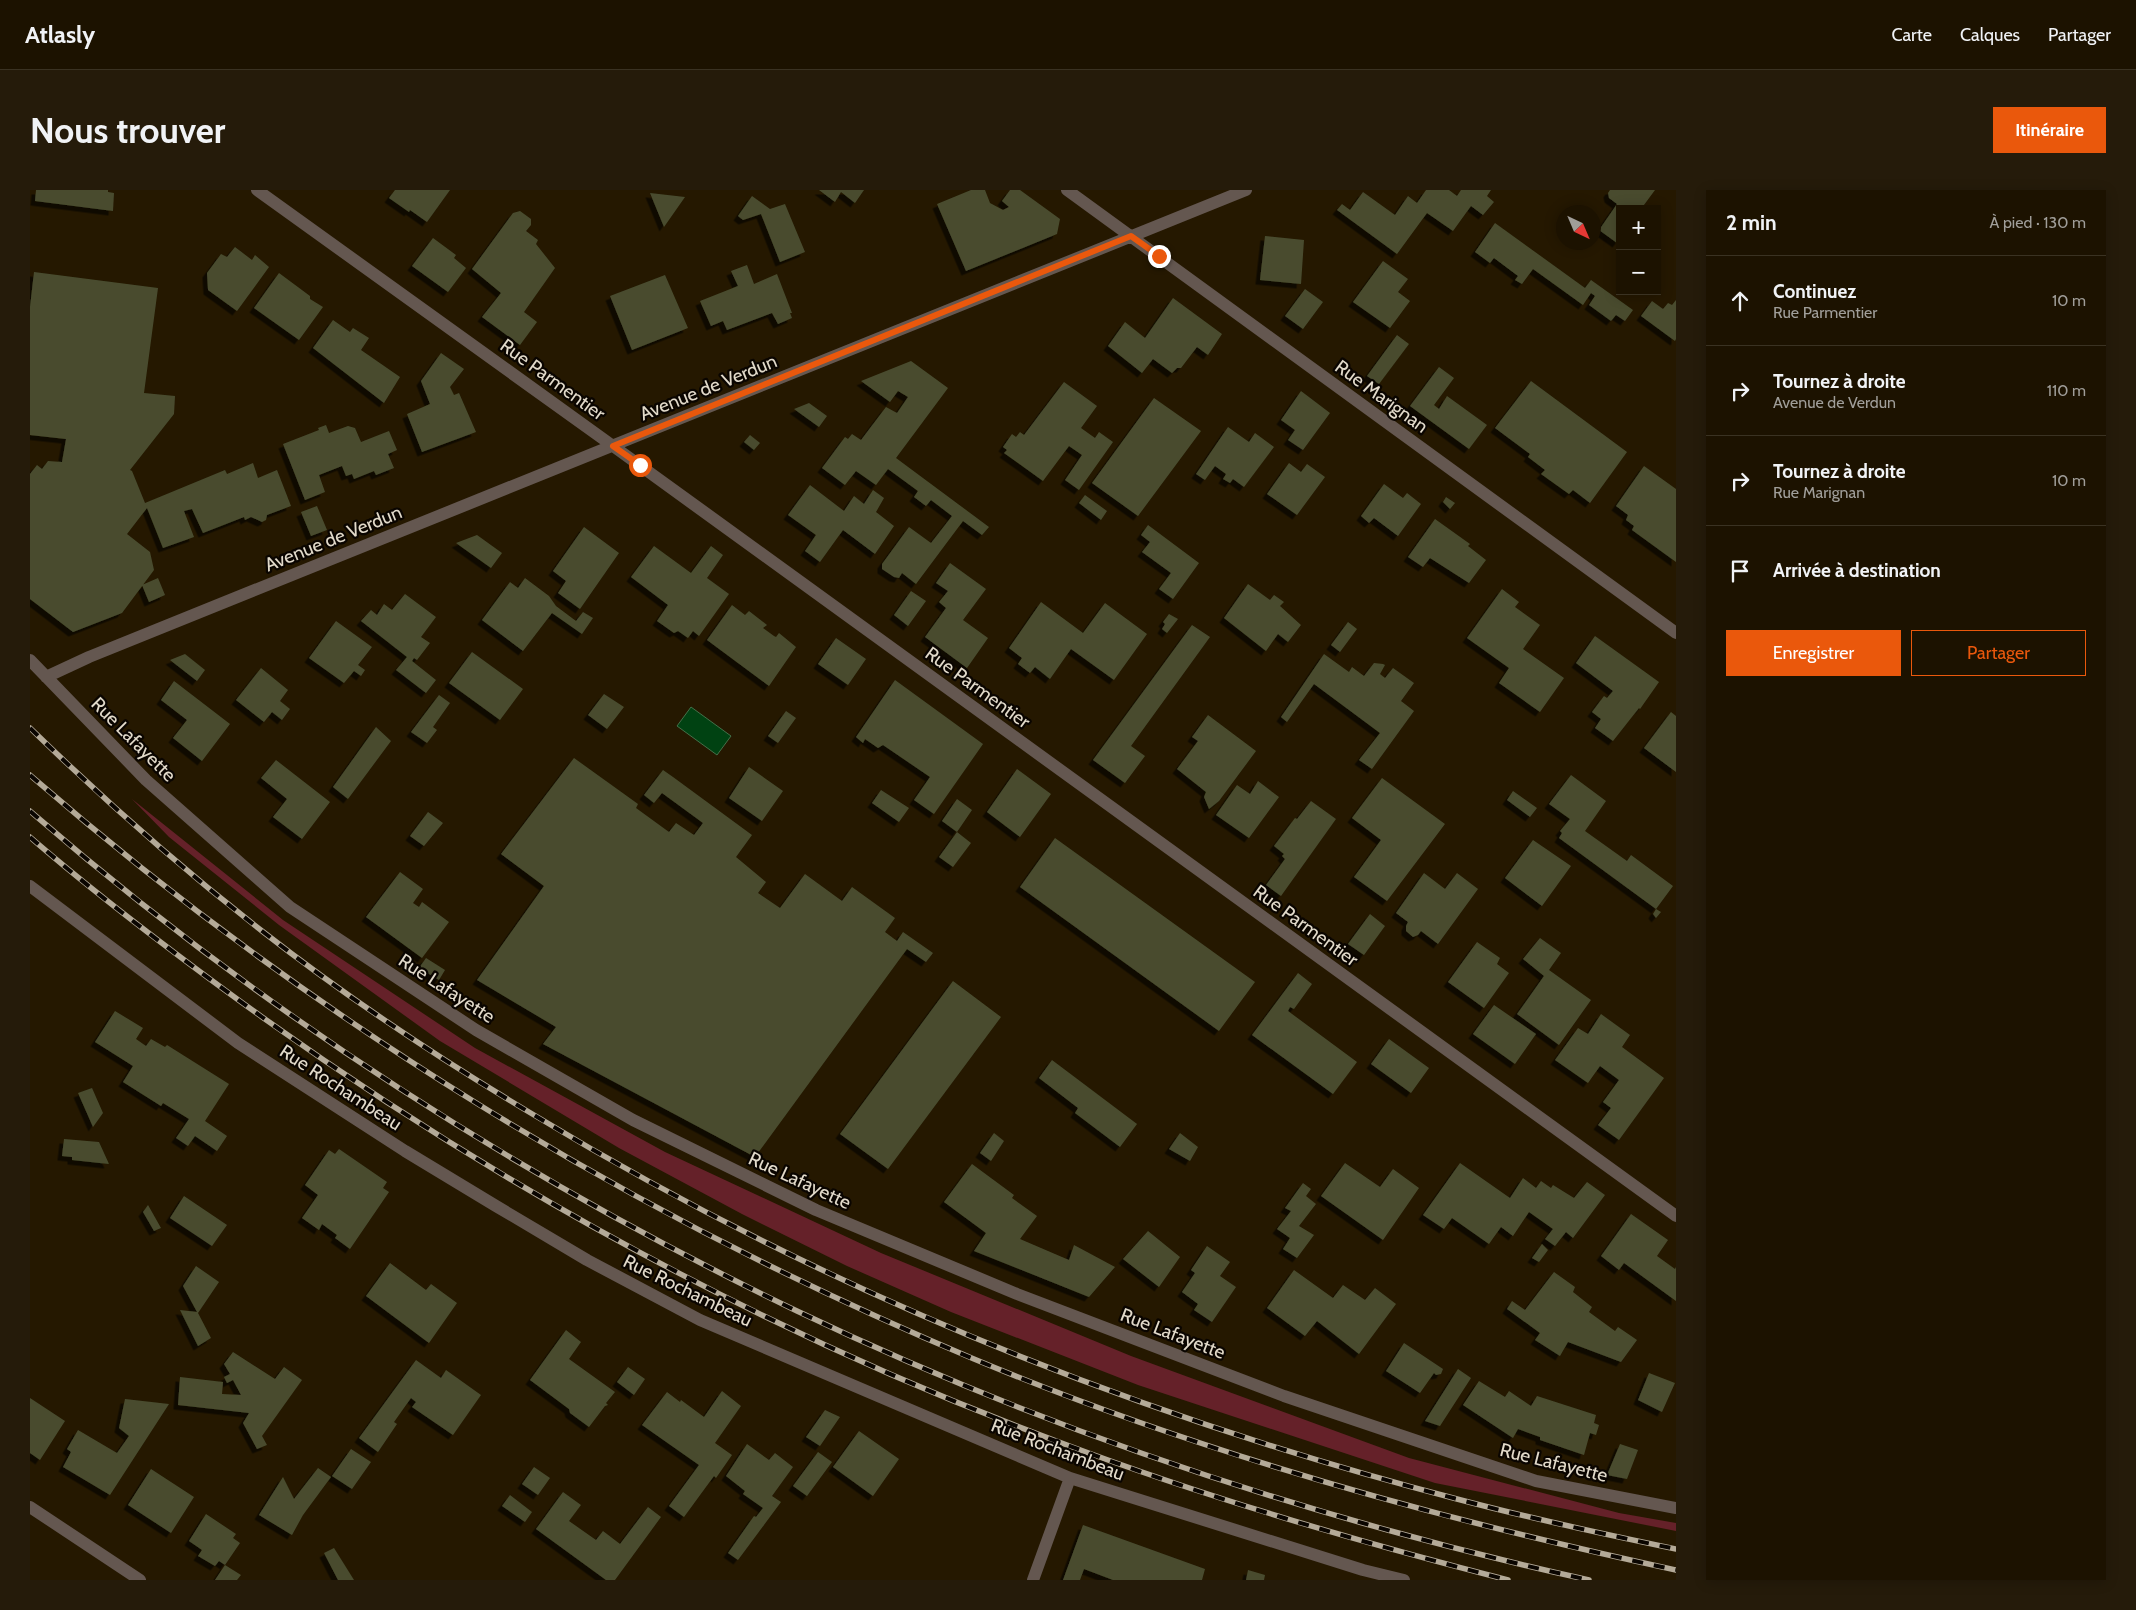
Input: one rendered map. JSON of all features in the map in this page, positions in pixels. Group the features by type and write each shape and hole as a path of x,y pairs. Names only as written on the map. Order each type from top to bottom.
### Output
{"street":[{"name":"Rue Parmentier","path":"257,190 1676,1216"},
{"name":"Rue Marignan","path":"1067,190 1676,633"},
{"name":"Avenue de Verdun","path":"46,677 89,657 1246,190"},
{"name":"Rue Lafayette","path":"30,660 146,780 290,907 476,1030 633,1120 816,1210 1017,1294 1284,1396 1536,1480 1676,1508"},
{"name":"Rue Rochambeau","path":"30,886 238,1043 405,1151 587,1260 700,1320 1070,1478 1353,1567 1404,1580"},
{"path":"1033,1580 1070,1478"},
{"path":"30,1507 140,1580"}],"shaded area":[{"path":"691,707 731,736 717,755 677,726"},
{"path":"132,799 283,920 475,1048 665,1152 881,1253 1131,1356 1409,1458 1619,1513 1676,1523 1676,1531 1435,1483 1138,1385 951,1312 847,1266 742,1214 619,1148 440,1041 279,925 169,837"}],"building":[{"path":"36,190 108,190 108,192 114,193 113,211 35,201"},
{"path":"395,190 450,190 427,222 389,198"},
{"path":"819,190 864,190 855,203 841,192 835,202"},
{"path":"971,190 985,190 990,203 1003,210 1009,207 1002,201 1010,190 1020,190 1060,219 1057,234 966,271 937,204"},
{"path":"1426,190 1449,190 1457,196 1461,190 1491,190 1487,196 1494,202 1483,215 1471,206 1453,231 1427,213 1397,254 1337,210 1342,204 1350,210 1363,192 1395,215 1408,196 1417,203"},
{"path":"1610,190 1655,190 1644,205 1616,205 1609,198 1608,193"},
{"path":"650,193 685,197 664,227"},
{"path":"752,196 770,209 785,204 805,252 780,262 761,214 743,220 738,216"},
{"path":"1616,205 1616,242 1601,231 1601,227"},
{"path":"520,211 531,219 531,225 526,231 538,240 536,244 555,268 524,312 537,322 520,345 482,317 501,293 472,269 513,213"},
{"path":"1495,223 1585,288 1591,280 1633,310 1625,321 1616,315 1611,321 1589,305 1595,296 1591,293 1583,305 1533,269 1522,284 1515,280 1518,276 1494,258 1490,263 1475,252"},
{"path":"1265,236 1304,240 1301,284 1260,280"},
{"path":"433,238 456,255 454,258 466,268 448,292 412,266"},
{"path":"235,247 252,260 255,255 269,267 237,311 208,290 207,273 221,254 227,257"},
{"path":"1383,261 1408,279 1398,292 1410,301 1390,328 1353,302"},
{"path":"747,265 754,284 777,274 792,313 790,313 792,318 778,324 772,313 727,330 723,321 711,326 700,301 738,286 731,271"},
{"path":"34,272 158,288 144,393 175,396 174,414 130,470 145,503 225,470 227,474 253,463 258,478 277,470 291,506 267,515 266,520 262,522 251,517 245,520 244,517 203,533 192,509 184,511 194,537 163,548 147,508 127,534 150,552 154,570 122,613 73,632 30,599 30,474 37,465 42,469 48,461 62,462 66,439 30,435 30,307"},
{"path":"279,273 310,296 310,299 323,307 299,340 254,308"},
{"path":"665,275 688,328 632,350 610,296"},
{"path":"1305,289 1323,302 1303,329 1285,316"},
{"path":"1173,298 1222,334 1208,355 1197,347 1181,368 1177,368 1172,373 1153,359 1142,373 1108,346 1125,322 1145,338"},
{"path":"1676,300 1675,341 1641,316 1652,301 1663,309 1668,303 1672,305"},
{"path":"333,320 350,332 353,328 369,338 361,350 400,377 384,403 313,348"},
{"path":"1397,335 1409,344 1379,384 1367,376"},
{"path":"441,353 464,369 450,387 454,395 459,393 476,432 422,452 407,414 430,404 421,381"},
{"path":"911,361 948,388 896,458 989,527 982,535 963,521 916,584 902,573 899,578 894,577 882,569 882,564 909,527 931,543 952,516 931,500 926,506 914,497 918,491 888,469 876,485 856,471 845,485 822,468 845,437 848,439 852,434 861,440 886,407 897,413 908,397 898,391 890,402 861,381"},
{"path":"1439,367 1454,378 1434,405 1439,409 1447,396 1487,425 1469,449 1410,406"},
{"path":"1531,381 1627,452 1590,503 1573,490 1569,494 1541,474 1545,470 1528,457 1530,454 1495,428"},
{"path":"1064,382 1097,406 1081,428 1095,438 1099,432 1113,442 1079,490 1065,480 1082,455 1069,446 1043,481 1004,453 1007,450 1003,447 1012,434 1016,437 1020,432 1024,435"},
{"path":"1301,391 1330,413 1303,450 1288,440 1295,430 1281,420"},
{"path":"1154,398 1201,431 1138,516 1092,483"},
{"path":"809,403 827,416 819,427 794,409"},
{"path":"326,425 329,433 348,426 355,428 361,442 389,431 397,450 388,454 394,468 376,475 374,471 354,479 352,474 346,476 342,466 319,475 325,492 305,500 283,444 319,430 318,428"},
{"path":"1228,427 1249,442 1255,433 1274,447 1244,487 1233,479 1230,483 1223,479 1226,474 1215,466 1205,480 1196,474"},
{"path":"750,435 760,443 754,450 744,442"},
{"path":"1289,463 1301,472 1307,464 1325,477 1297,515 1267,494"},
{"path":"1644,466 1676,489 1676,562 1632,530 1634,526 1626,520 1628,515 1616,506"},
{"path":"1384,484 1403,498 1407,493 1421,504 1398,536 1374,518 1369,523 1361,516"},
{"path":"810,485 844,511 854,496 864,504 873,490 884,498 876,512 894,526 875,554 843,530 820,562 805,551 816,535 788,515"},
{"path":"1085,495 1107,511 1101,520 1079,503"},
{"path":"1446,497 1455,503 1450,509 1443,502"},
{"path":"317,506 327,530 311,536 301,512"},
{"path":"1435,519 1470,544 1468,546 1486,560 1469,583 1430,558 1423,567 1408,557"},
{"path":"1148,525 1199,563 1173,599 1159,589 1171,573 1142,552 1150,542 1141,535"},
{"path":"584,527 619,553 580,609 558,593 566,581 553,571"},
{"path":"477,535 502,553 491,568 456,543"},
{"path":"654,546 691,573 711,546 723,555 707,578 729,594 699,636 693,631 688,638 678,631 674,633 657,621 668,605 631,577"},
{"path":"950,563 986,589 963,620 988,638 967,668 925,637 946,608 939,602 948,591 936,583"},
{"path":"158,578 165,595 149,602 142,585"},
{"path":"525,578 549,596 556,606 576,621 583,612 593,618 582,634 552,613 523,651 482,620 510,582 518,588"},
{"path":"1248,584 1270,600 1274,595 1284,602 1280,606 1301,625 1288,642 1278,634 1266,651 1224,618"},
{"path":"1502,589 1519,602 1515,607 1540,625 1523,649 1564,678 1540,712 1499,683 1509,668 1467,638"},
{"path":"911,591 926,601 908,626 894,615"},
{"path":"405,594 436,617 421,637 430,643 417,660 414,658 412,661 436,680 426,693 396,670 407,657 361,621 371,610 377,615 384,604 392,610"},
{"path":"1041,602 1083,633 1105,603 1147,634 1114,680 1071,649 1050,679 1035,667 1030,673 1018,664 1022,658 1009,648"},
{"path":"732,605 745,615 749,611 767,625 763,628 776,637 779,633 796,647 769,686 707,640"},
{"path":"1169,614 1178,619 1167,633 1162,629 1165,624 1163,622"},
{"path":"336,621 372,647 358,665 365,670 361,676 354,671 344,683 309,658"},
{"path":"1348,622 1357,629 1340,652 1331,645"},
{"path":"1192,625 1210,637 1131,746 1145,756 1125,783 1093,760"},
{"path":"1595,636 1659,682 1640,709 1613,741 1595,728 1601,719 1592,712 1604,696 1607,698 1613,691 1576,663"},
{"path":"836,638 866,659 848,685 818,664"},
{"path":"472,652 523,689 500,720 449,683"},
{"path":"185,654 205,670 197,681 170,660"},
{"path":"1324,654 1349,672 1352,667 1364,676 1374,663 1383,664 1385,665 1380,674 1385,678 1393,668 1414,683 1401,701 1414,711 1372,769 1359,760 1380,733 1314,684 1287,722 1281,717"},
{"path":"261,668 288,690 280,701 290,709 282,720 272,712 264,722 236,700"},
{"path":"895,680 983,744 934,814 914,800 930,777 883,745 878,748 865,739 863,743 856,737"},
{"path":"174,681 230,724 202,761 173,738 187,720 161,700"},
{"path":"604,694 624,707 607,729 588,715"},
{"path":"439,695 450,703 433,727 437,730 427,743 411,732"},
{"path":"786,711 796,718 778,743 768,736"},
{"path":"1671,712 1676,716 1676,772 1644,748"},
{"path":"1208,715 1256,751 1219,801 1209,809 1204,797 1206,792 1177,769 1198,741 1192,737"},
{"path":"376,727 391,741 348,799 333,787"},
{"path":"574,758 638,804 636,808 669,832 676,823 694,835 703,823 662,793 654,803 644,795 663,770 673,777 752,835 736,857 766,882 758,893 780,908 805,874 842,901 852,887 895,918 885,932 897,941 903,932 933,953 926,962 907,949 755,1157 543,1044 556,1027 477,980 544,886 501,854"},
{"path":"276,760 330,802 302,839 273,817 287,799 261,778"},
{"path":"749,767 783,791 762,821 729,798"},
{"path":"1017,769 1051,794 1020,837 987,812"},
{"path":"1571,775 1606,801 1585,831 1627,861 1631,855 1673,886 1656,909 1559,838 1562,833 1560,831 1570,819 1549,804"},
{"path":"1382,778 1445,824 1387,901 1354,877 1381,840 1352,818"},
{"path":"1258,781 1279,797 1249,838 1216,815 1237,785 1250,794"},
{"path":"881,790 909,808 899,822 872,803"},
{"path":"1513,791 1537,808 1530,817 1507,800"},
{"path":"957,799 972,810 957,832 942,821"},
{"path":"1311,801 1336,819 1281,896 1266,885 1285,859 1282,856 1284,854 1274,846 1295,818 1297,819"},
{"path":"428,812 443,823 424,846 410,836"},
{"path":"957,832 971,843 953,867 939,857"},
{"path":"1055,838 1255,982 1219,1031 1020,887"},
{"path":"1533,840 1571,866 1542,906 1505,878"},
{"path":"400,872 423,889 413,903 419,907 422,902 449,922 422,958 366,917"},
{"path":"1424,873 1445,889 1457,873 1478,889 1438,944 1421,931 1413,937 1406,931 1408,922 1396,913"},
{"path":"1656,909 1661,912 1656,918 1653,914"},
{"path":"1370,914 1385,926 1364,955 1348,944"},
{"path":"1540,938 1561,953 1549,970 1591,1000 1559,1045 1517,1014 1544,976 1523,959"},
{"path":"1477,942 1500,958 1497,964 1509,973 1484,1008 1448,982"},
{"path":"426,958 445,970 439,980 419,968"},
{"path":"1298,973 1312,984 1294,1009 1290,1007 1288,1011 1357,1062 1333,1094 1252,1035"},
{"path":"953,981 1001,1017 888,1169 840,1134"},
{"path":"1494,1005 1536,1034 1515,1064 1473,1034"},
{"path":"115,1011 143,1028 136,1039 146,1046 151,1039 165,1047 167,1045 229,1084 205,1121 227,1136 217,1151 195,1136 188,1146 176,1138 189,1119 163,1103 161,1106 123,1082 133,1066 95,1042"},
{"path":"1601,1014 1630,1035 1622,1047 1664,1078 1619,1140 1598,1125 1611,1108 1603,1102 1619,1080 1600,1066 1588,1083 1555,1060 1578,1028 1588,1034"},
{"path":"1389,1039 1429,1068 1411,1093 1371,1064"},
{"path":"1052,1060 1137,1124 1120,1147 1075,1113 1078,1108 1039,1078"},
{"path":"92,1088 103,1113 93,1127 78,1093"},
{"path":"994,1133 1004,1141 991,1161 980,1153"},
{"path":"1180,1133 1198,1147 1190,1161 1169,1149"},
{"path":"64,1139 99,1142 109,1164 72,1160 72,1157 62,1156"},
{"path":"339,1149 387,1182 383,1188 389,1192 350,1249 335,1238 337,1235 322,1224 319,1230 302,1218 318,1195 305,1185 329,1150 335,1154"},
{"path":"1345,1163 1380,1187 1393,1169 1419,1188 1383,1240 1321,1196"},
{"path":"1460,1163 1510,1198 1523,1178 1536,1188 1541,1181 1551,1188 1553,1185 1574,1198 1587,1182 1605,1195 1573,1238 1566,1232 1555,1246 1545,1239 1553,1229 1529,1212 1513,1236 1501,1227 1489,1244 1452,1218 1444,1229 1423,1215"},
{"path":"972,1164 1014,1195 1012,1198 1037,1216 1020,1239 1069,1260 1074,1245 1115,1267 1089,1297 974,1251 986,1233 944,1202"},
{"path":"1303,1183 1311,1189 1306,1196 1316,1204 1299,1226 1314,1235 1297,1258 1283,1249 1290,1238 1277,1229 1291,1211 1285,1208"},
{"path":"184,1196 227,1225 212,1246 170,1218"},
{"path":"148,1205 161,1228 154,1231 143,1212"},
{"path":"1631,1214 1668,1240 1657,1256 1675,1269 1676,1267 1676,1301 1624,1263 1619,1270 1601,1256"},
{"path":"1148,1231 1180,1257 1159,1287 1123,1259"},
{"path":"1542,1244 1548,1250 1539,1262 1532,1258"},
{"path":"1207,1246 1230,1262 1220,1276 1236,1287 1212,1322 1194,1310 1198,1304 1182,1292 1195,1273 1191,1270"},
{"path":"390,1263 426,1290 431,1284 457,1303 429,1343 366,1296"},
{"path":"196,1266 219,1282 198,1313 211,1338 198,1346 180,1310 197,1312 183,1286"},
{"path":"1294,1270 1333,1298 1343,1285 1365,1300 1375,1288 1396,1304 1359,1354 1317,1321 1305,1336 1267,1308"},
{"path":"1554,1272 1575,1287 1573,1292 1592,1307 1589,1312 1615,1331 1618,1327 1637,1340 1621,1362 1568,1342 1560,1356 1535,1340 1540,1333 1507,1309 1512,1301 1525,1310"},
{"path":"566,1330 581,1342 569,1359 615,1392 606,1403 608,1405 605,1406 589,1427 570,1413 569,1409 530,1380"},
{"path":"1404,1343 1443,1369 1441,1374 1436,1375 1434,1373 1420,1393 1386,1371"},
{"path":"233,1352 275,1379 284,1367 302,1380 262,1436 267,1445 257,1449 243,1423 249,1413 178,1405 180,1377 223,1382 222,1394 241,1395 233,1380 227,1383 224,1377 230,1374 224,1364"},
{"path":"416,1360 441,1378 446,1370 481,1395 453,1435 412,1407 416,1402 411,1398 394,1422 397,1424 378,1452 359,1438"},
{"path":"628,1367 645,1379 634,1395 617,1382"},
{"path":"1458,1369 1471,1378 1440,1426 1425,1421"},
{"path":"1649,1373 1675,1383 1662,1412 1638,1400"},
{"path":"1479,1381 1505,1397 1509,1391 1531,1406 1537,1396 1596,1415 1594,1423 1599,1425 1596,1435 1590,1433 1584,1455 1540,1440 1540,1437 1518,1429 1513,1438 1463,1405"},
{"path":"722,1391 741,1406 715,1443 732,1455 684,1517 669,1506 699,1465 642,1425 667,1392 704,1417"},
{"path":"30,1398 65,1421 40,1460 30,1453"},
{"path":"125,1399 169,1404 110,1495 63,1467 71,1452 67,1449 78,1430 117,1453 129,1436 119,1428"},
{"path":"825,1410 840,1417 820,1446 806,1437"},
{"path":"859,1431 899,1459 873,1496 833,1467"},
{"path":"747,1444 769,1460 775,1453 793,1467 772,1496 781,1502 738,1560 728,1553 754,1516 756,1517 763,1508 743,1494 745,1491 726,1476"},
{"path":"1620,1444 1638,1450 1627,1479 1607,1475"},
{"path":"351,1449 371,1462 352,1489 332,1476"},
{"path":"818,1452 832,1462 807,1496 793,1486"},
{"path":"534,1467 550,1478 538,1495 522,1484"},
{"path":"318,1468 331,1477 303,1515 292,1535 259,1515 283,1477 294,1499"},
{"path":"151,1469 194,1497 171,1533 128,1505"},
{"path":"563,1492 581,1505 569,1521 596,1540 603,1531 620,1544 648,1507 661,1517 615,1580 606,1580 536,1529"},
{"path":"510,1495 532,1512 525,1522 502,1506"},
{"path":"206,1514 236,1534 233,1538 240,1543 225,1565 219,1561 215,1566 198,1556 202,1550 189,1541"},
{"path":"1083,1525 1205,1569 1202,1580 1113,1580 1084,1569 1080,1580 1063,1580"},
{"path":"334,1548 354,1580 338,1580 324,1553"},
{"path":"225,1565 241,1575 237,1580 215,1580"},
{"path":"1248,1570 1265,1575 1264,1580 1246,1580"}],"railway":[{"path":"30,728 86,781 202,883 295,956 362,1004 464,1072 534,1115 642,1178 753,1236 866,1290 981,1340 1098,1386 1216,1428 1336,1465 1457,1499 1566,1526 1676,1549"},
{"path":"30,775 137,864 248,949 362,1029 479,1104 599,1175 721,1241 846,1303 974,1359 1059,1393 1232,1454 1409,1506 1498,1529 1676,1570"},
{"path":"30,811 118,884 209,955 302,1022 397,1086 494,1148 594,1205 695,1260 797,1311 892,1355 988,1395 1086,1433 1185,1468 1386,1530 1589,1580"},
{"path":"30,837 86,884 173,952 356,1082 550,1202 650,1258 752,1310 855,1359 960,1404 1121,1465 1286,1518 1508,1580"}],"route":[{"path":"640,465 613,446 1131,236 1159,256"}]}
